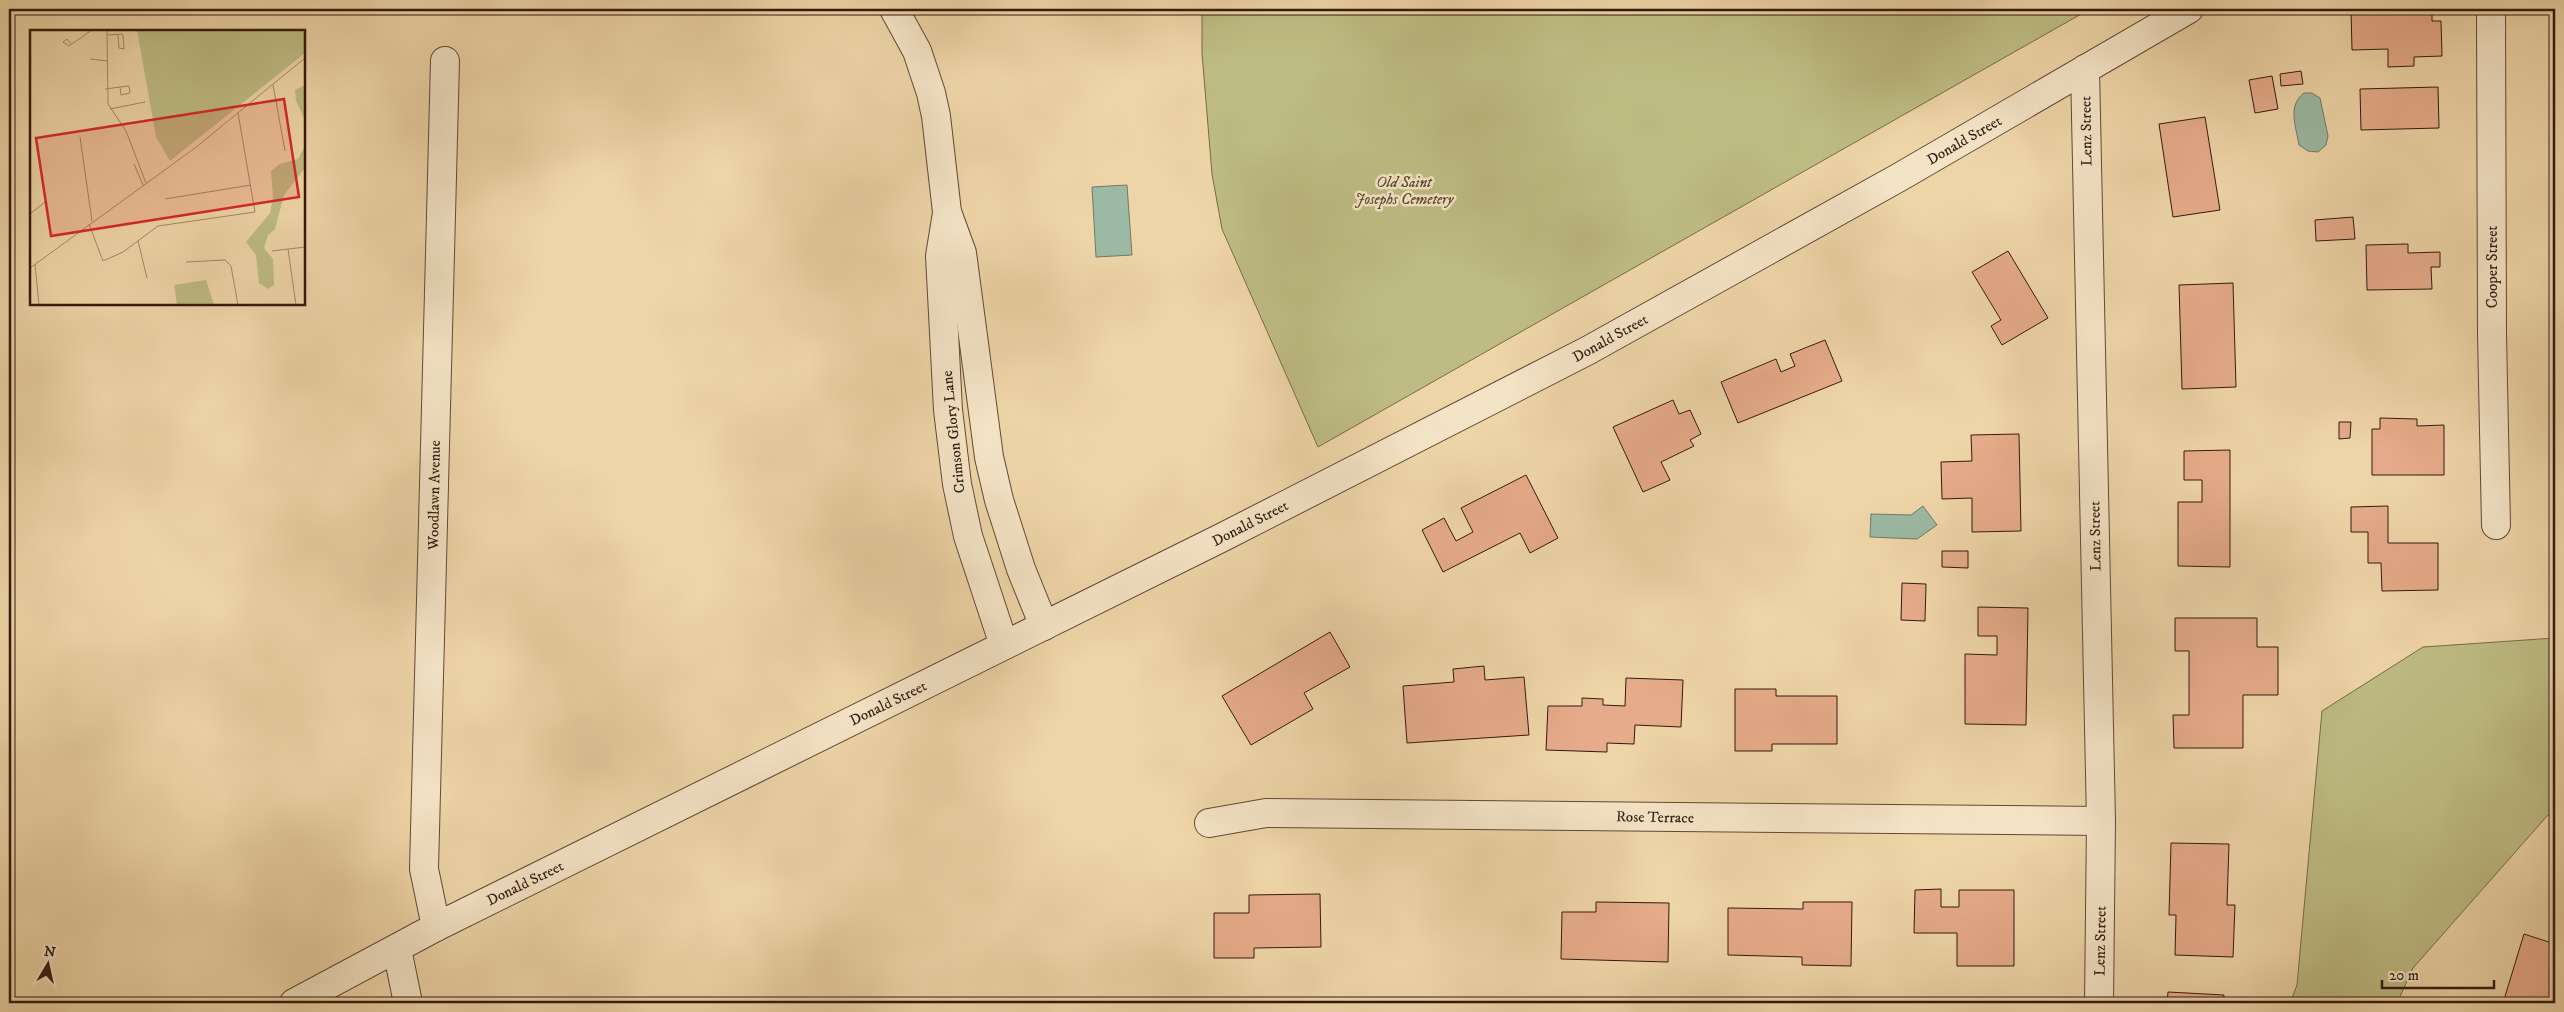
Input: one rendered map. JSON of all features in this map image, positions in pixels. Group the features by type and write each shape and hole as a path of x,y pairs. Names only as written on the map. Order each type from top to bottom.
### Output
{"street":[{"name":"Crimson Glory Lane","path":"894,9 918,51 931,93 936,116 947,212 962,253 989,457 999,500 1021,569 1044,626"},
{"name":"Donald Street","path":"294,1003 436,927 1044,626 1587,351 1898,178 2189,9"},
{"name":"Cooper Street","path":"2491,9 2492,335 2496,525"},
{"name":"Woodlawn Avenue","path":"436,927 424,869 445,61"},
{"name":"Lenz Street","path":"2085,69 2101,821 2099,1003"},
{"name":"Crimson Glory Lane","path":"947,212 940,256 948,410 957,484 968,536 1004,645"},
{"name":"Rose Terrace","path":"1209,823 1266,813 2101,821"},
{"path":"397,949 408,1003"}],"green space":[{"name":"Old Saint Josephs Cemetery","path":"1202,9 2090,9 1318,447 1222,229 1212,174 1202,53"},
{"path":"2555,638 2555,810 2547,816 2413,968 2397,1003 2290,1003 2297,985 2322,711 2423,647"}],"shaded area":[{"path":"2304,93 2312,93 2320,98 2328,136 2326,145 2318,152 2308,151 2299,145 2294,110 2299,98"},
{"path":"1127,185 1132,255 1096,257 1092,187"},
{"path":"1923,506 1937,525 1917,539 1870,537 1871,514 1911,515"}],"building":[{"path":"2351,9 2432,9 2432,21 2441,21 2442,56 2414,57 2414,66 2388,67 2388,49 2352,50"},
{"path":"2301,71 2303,84 2281,86 2280,74"},
{"path":"2272,76 2278,109 2255,113 2249,80"},
{"path":"2438,87 2439,128 2361,130 2360,89"},
{"path":"2205,117 2220,210 2173,217 2159,124"},
{"path":"2353,217 2355,239 2316,241 2315,220"},
{"path":"2408,244 2408,253 2440,252 2440,267 2431,267 2432,289 2367,290 2366,245"},
{"path":"2008,251 2048,318 2002,345 1991,326 2001,320 1972,272"},
{"path":"2233,283 2236,387 2182,389 2179,285"},
{"path":"1825,340 1842,381 1738,423 1721,382 1776,359 1781,372 1795,366 1790,354"},
{"path":"1673,400 1679,414 1690,410 1701,434 1690,440 1694,446 1661,462 1670,480 1643,492 1613,427"},
{"path":"2380,418 2417,419 2417,426 2444,425 2444,475 2372,475 2372,429 2380,429"},
{"path":"2339,422 2351,422 2350,438 2339,439"},
{"path":"2019,434 2021,531 1972,532 1972,498 1942,499 1941,462 1972,461 1971,435"},
{"path":"2230,450 2230,567 2178,566 2178,502 2202,502 2202,480 2184,480 2184,451"},
{"path":"1526,475 1558,538 1530,553 1520,533 1443,572 1422,530 1444,518 1456,541 1473,532 1461,508"},
{"path":"2388,506 2388,543 2438,543 2438,590 2382,591 2381,563 2368,563 2368,532 2351,532 2351,507"},
{"path":"1942,551 1968,551 1968,568 1942,567"},
{"path":"1902,583 1926,584 1925,621 1901,620"},
{"path":"1978,607 2028,608 2026,725 1965,724 1965,654 1997,655 1997,636 1978,636"},
{"path":"2175,618 2257,618 2257,647 2278,647 2278,695 2243,695 2243,748 2174,748 2173,715 2189,715 2189,651 2175,651"},
{"path":"1330,632 1350,667 1304,693 1313,709 1251,745 1222,696"},
{"path":"1484,666 1485,680 1524,677 1529,735 1407,743 1403,686 1454,682 1453,669"},
{"path":"1626,678 1683,680 1681,727 1635,725 1634,744 1607,743 1607,752 1546,750 1548,706 1582,706 1582,698 1603,699 1603,705 1625,706"},
{"path":"1735,689 1776,689 1776,696 1837,696 1837,744 1772,744 1772,751 1735,751"},
{"path":"2171,843 2229,844 2227,905 2235,905 2233,957 2175,955 2176,915 2169,915"},
{"path":"1941,889 1941,907 1959,907 1959,890 2014,890 2014,966 1957,966 1957,933 1914,933 1915,890"},
{"path":"1320,894 1321,947 1254,948 1254,958 1214,958 1214,913 1249,913 1249,895"},
{"path":"1596,902 1669,903 1668,962 1561,959 1562,912 1596,912"},
{"path":"1803,902 1852,902 1851,966 1802,965 1802,957 1728,955 1728,908 1803,909"},
{"path":"2524,934 2555,944 2555,1003 2503,1003"},
{"path":"2168,992 2224,995 2223,1003 2167,1003"}]}
